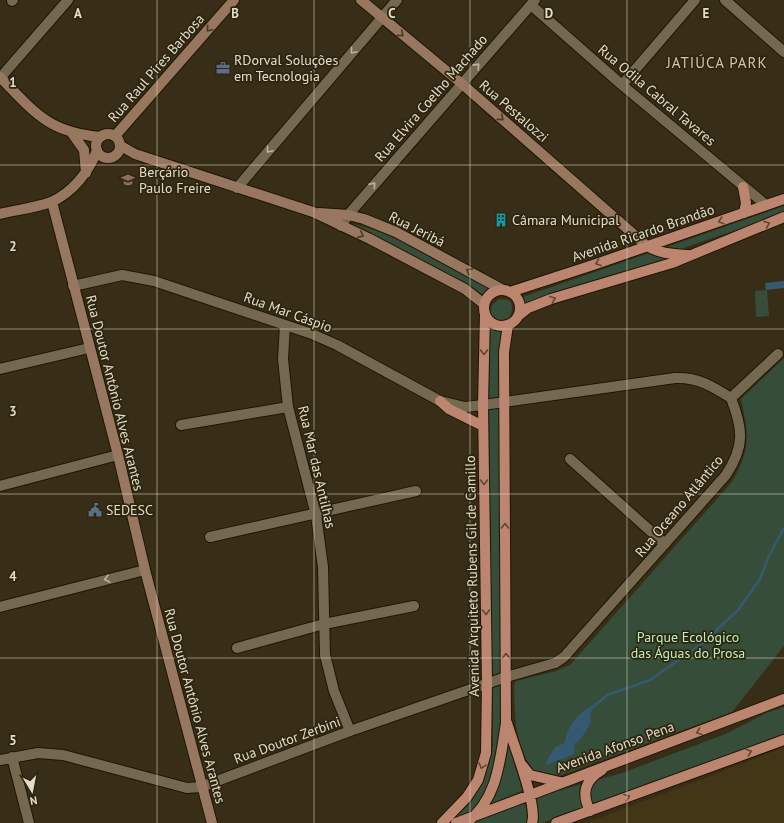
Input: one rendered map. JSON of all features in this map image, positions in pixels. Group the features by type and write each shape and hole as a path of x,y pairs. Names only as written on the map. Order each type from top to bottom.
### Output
{"main road":[{"path":"743,187 746,203 744,213"},
{"name":"Avenida Ricardo Brandão","path":"506,291 647,246 784,199"},
{"path":"518,316 520,309 519,302 506,291 496,291 486,300 484,309 494,324 500,326 508,325 528,308 557,297 672,263 784,217"},
{"path":"647,246 655,251 692,255"},
{"name":"Avenida Arquiteto Rubens Gil de Camillo","path":"442,823 467,797 478,780 486,753 487,684 483,426 484,309"},
{"path":"466,823 475,816 490,793 496,779 506,723 504,352 508,325"},
{"path":"440,401 449,409 483,426"},
{"name":"Avenida Afonso Pena","path":"456,823 560,782 784,699"},
{"path":"506,723 529,795 533,812 532,823"},
{"path":"556,823 784,740"},
{"path":"517,754 530,775 560,782"},
{"path":"590,811 585,800 588,784 595,774 616,761"}],"street":[{"path":"68,0 0,77 39,116 48,122 76,134 97,149 103,157 112,157"},
{"name":"Rua Raul Pires Barbosa","path":"115,136 234,0"},
{"name":"Rua Pestalozzi","path":"361,0 461,84 647,246"},
{"path":"237,188 396,0"},
{"path":"622,85 695,0"},
{"path":"724,0 784,52"},
{"name":"Rua Odila Cabral Tavares","path":"533,2 622,85 766,205"},
{"name":"Rua Elvira Coelho Machado","path":"341,226 348,215 533,2"},
{"path":"0,214 52,202 75,184 88,171 119,152 121,146 115,136 76,134"},
{"path":"76,134 84,150 88,171"},
{"path":"88,171 97,149 97,141 101,136"},
{"name":"Rua Jeribá","path":"121,146 135,154 313,212 370,239 465,289 484,309"},
{"name":"Rua Jeribá","path":"112,157 135,154"},
{"name":"Rua Doutor Antônio Alves Arantes","path":"52,202 118,456 145,570 201,787 212,823"},
{"name":"Rua Jeribá","path":"313,212 348,215 364,219 396,232 506,291"},
{"name":"Rua Mar Cáspio","path":"73,286 122,275 154,281 285,325 337,345 440,401 465,407 483,405"},
{"name":"Rua Mar das Antilhas","path":"285,325 284,359 288,407 316,514 323,567 324,655 340,710 350,731"},
{"path":"0,369 89,348"},
{"path":"483,405 688,377 702,380 731,398 778,354"},
{"name":"Rua Oceano Atlântico","path":"487,684 555,663 564,658 726,475 735,460 740,445 738,417 731,398"},
{"path":"181,425 288,407"},
{"path":"0,486 118,456"},
{"path":"570,459 666,544"},
{"path":"210,537 416,491"},
{"path":"0,607 145,570"},
{"path":"237,648 324,624 414,606"},
{"name":"Rua Doutor Zerbini","path":"0,760 38,753 63,756 187,788 201,787 350,731 487,684"},
{"path":"12,757 29,823"}],"shaded area":[{"path":"784,747 784,823 586,823 716,774"}],"green space":[{"path":"784,206 784,214 686,247 671,258 655,264 610,275 576,286 521,308 517,299"},
{"path":"353,224 371,229 407,244 494,291 486,296 351,225"},
{"path":"767,290 769,316 756,317 755,291"},
{"path":"499,299 509,300 512,307 512,311 503,331 500,721 524,790 445,823 463,810 476,794 483,779 493,745 488,328 492,305"},
{"name":"Parque Ecológico das Águas do Prosa","path":"784,358 784,646 732,712 556,777 536,773 523,753 517,732 514,685 516,681 556,671 570,665 731,483 738,471 745,452 747,433 741,399"},
{"path":"784,707 784,735 542,823 472,823 546,794 622,773 728,733 766,713"}],"water":[{"path":"784,281 784,288 766,290 765,283"},
{"path":"595,704 590,715 591,723 580,740 574,744 574,754 547,765 546,762 555,747 565,743 568,730 571,725 579,715"}],"waterway":[{"path":"593,707 607,695 650,680 703,643 738,610 760,579 769,556 784,528"}],"place":[{"name":"RDorval Soluções em Tecnologia","path":"223,68"},
{"name":"Berçário Paulo Freire","path":"128,180"},
{"name":"Câmara Municipal","path":"501,220"},
{"name":"SEDESC","path":"95,510"}],"district":[{"name":"JATIÚCA PARK","path":"717,62"}]}
